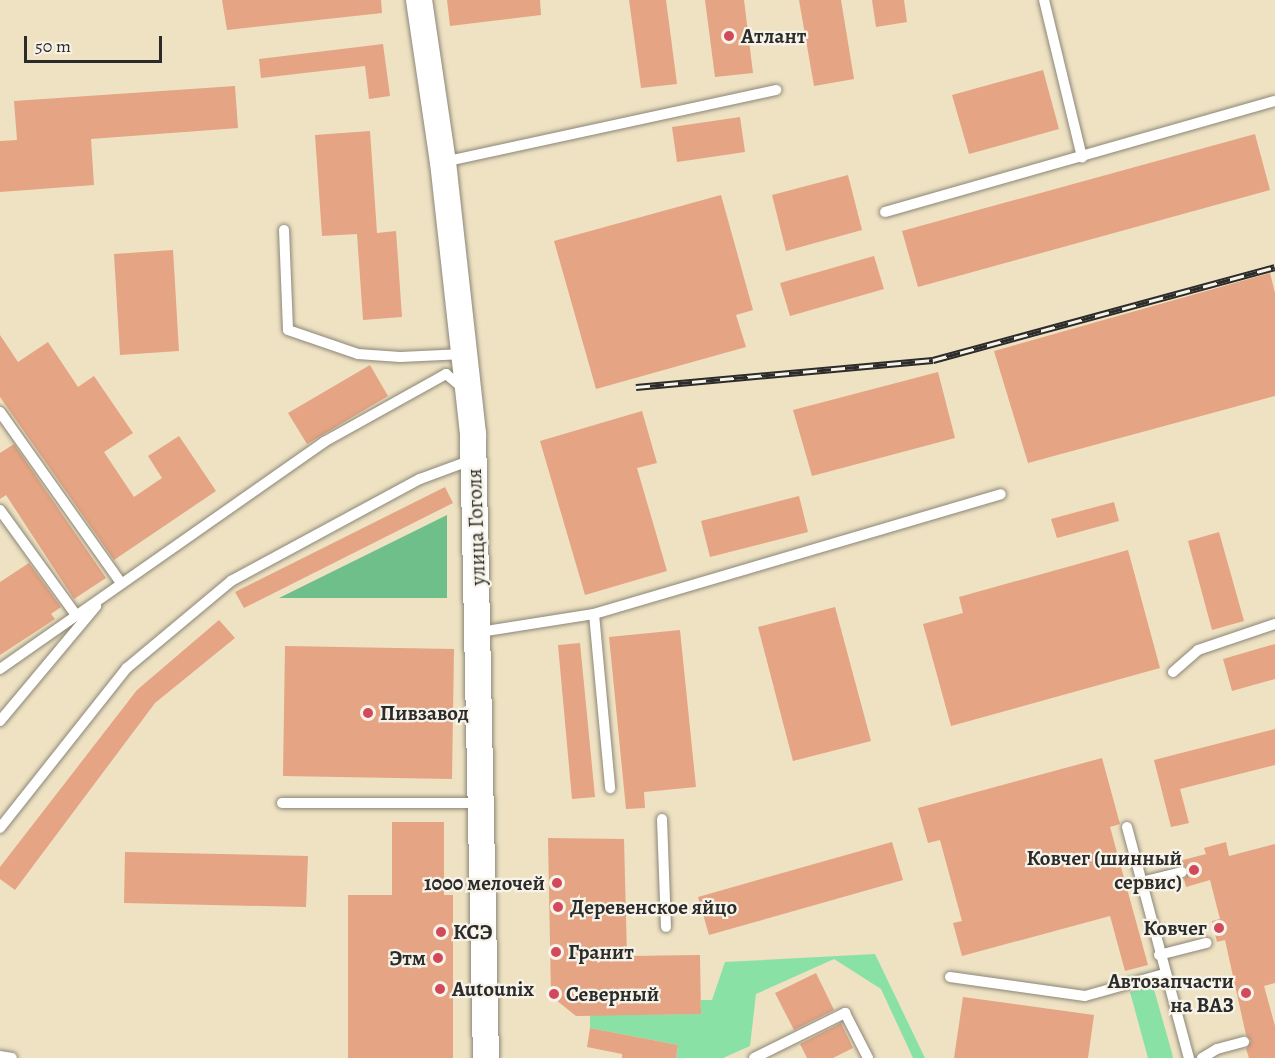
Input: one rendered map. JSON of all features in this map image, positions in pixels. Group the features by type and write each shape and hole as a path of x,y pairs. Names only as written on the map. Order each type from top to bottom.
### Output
{"street":[{"name":"улица Гоголя","path":"419,0 443,162 465,354 474,459 480,632 486,1058"}],"lane":[{"path":"1044,0 1082,157"},
{"path":"443,162 776,90"},
{"path":"885,212 1275,101"},
{"path":"284,230 288,330 358,354 400,357 465,354"},
{"path":"0,669 324,442 446,374 469,393"},
{"path":"0,412 121,584"},
{"path":"0,828 127,668 231,581 420,479 474,459"},
{"path":"480,632 594,614 1001,494"},
{"path":"0,510 76,615"},
{"path":"0,721 106,594"},
{"path":"594,614 610,788"},
{"path":"1173,672 1198,650 1275,624"},
{"path":"282,802 482,802"},
{"path":"662,819 666,927"},
{"path":"1127,827 1164,974 1190,1058"},
{"path":"1141,882 1182,873"},
{"path":"1160,955 1206,943"},
{"path":"950,977 1084,996 1164,974"},
{"path":"754,1058 845,1013 868,1058"},
{"path":"1202,1058 1217,1049 1244,1042"},
{"path":"0,1056 12,1058"}],"green space":[{"path":"447,515 447,598 279,598"},
{"path":"875,954 925,1058 913,1058 881,989 834,959 756,994 750,1046 723,1058 676,1058 678,1045 590,1028 590,1015 701,1014 701,1000 712,1000 725,962"},
{"path":"1153,986 1173,1058 1148,1058 1130,992"}],"building":[{"path":"222,0 381,0 382,13 227,30"},
{"path":"447,0 540,0 541,15 450,26"},
{"path":"629,0 666,0 677,84 641,88"},
{"name":"Атлант","path":"705,0 744,0 753,73 715,77"},
{"path":"799,0 841,0 854,79 814,86"},
{"path":"872,0 904,0 907,22 876,27"},
{"path":"383,44 390,96 369,99 365,66 261,78 259,59"},
{"path":"1043,70 1059,129 969,154 952,95"},
{"path":"235,86 238,128 91,139 94,185 0,192 0,141 17,140 14,101"},
{"path":"740,117 745,152 677,162 672,127"},
{"path":"370,131 377,233 396,231 402,317 363,320 357,234 322,236 315,135"},
{"path":"1255,134 1270,190 918,287 902,231"},
{"path":"848,175 862,230 786,251 772,195"},
{"path":"721,195 753,310 736,315 746,347 596,389 554,241"},
{"path":"173,250 179,351 120,355 114,254"},
{"path":"874,256 884,289 790,316 780,283"},
{"path":"1270,273 1275,293 1275,396 1028,463 994,351"},
{"path":"0,335 18,362 48,342 78,387 94,376 133,433 104,452 134,497 162,478 148,456 179,436 216,491 114,560 0,397"},
{"path":"370,365 388,396 307,444 288,413"},
{"path":"938,372 955,438 812,476 793,410"},
{"path":"642,411 657,463 637,468 667,571 585,595 540,441"},
{"path":"14,444 106,578 74,599 6,495 0,499 0,453"},
{"path":"445,487 453,503 244,608 235,592"},
{"path":"799,496 808,532 710,557 701,521"},
{"path":"1114,502 1119,521 1057,538 1051,519"},
{"path":"1219,532 1244,621 1212,630 1188,541"},
{"path":"1128,550 1160,668 951,726 923,624 963,613 959,597"},
{"path":"29,563 61,607 51,614 55,619 0,655 0,582"},
{"path":"835,607 871,741 793,761 758,627"},
{"path":"219,620 235,638 155,703 15,890 0,879 0,867 137,690"},
{"path":"680,630 696,787 644,792 645,808 626,809 609,637"},
{"path":"580,643 595,797 572,799 558,645"},
{"path":"1275,644 1275,679 1232,691 1223,659"},
{"name":"Пивзавод","path":"285,646 454,649 452,779 283,776"},
{"path":"1275,729 1275,765 1180,789 1189,823 1171,827 1154,760"},
{"path":"1102,758 1120,824 1110,827 1148,965 1125,971 1110,916 962,956 953,923 962,921 940,840 928,843 918,808"},
{"path":"392,822 444,822 444,895 453,895 453,1058 348,1058 348,895 392,895"},
{"path":"548,838 624,839 627,956 700,955 701,1014 576,1016 551,996"},
{"path":"892,842 903,880 709,935 698,897"},
{"path":"1226,842 1229,856 1275,844 1275,983 1264,986 1275,1026 1275,1058 1249,1058 1246,1049 1251,1041 1246,1035 1225,940 1217,942 1212,921 1220,919 1210,880 1186,887 1184,879 1189,870 1179,861 1206,854 1204,848"},
{"path":"125,852 308,856 306,907 124,903"},
{"path":"816,973 834,1010 794,1030 775,993"},
{"path":"963,997 1094,1015 1088,1058 954,1058"},
{"path":"841,1023 853,1048 833,1058 807,1058 800,1044"},
{"path":"590,1028 678,1045 676,1058 622,1058 622,1054 587,1047"}],"railway":[{"path":"636,387 933,360 1275,267"}],"place":[{"name":"Атлант","path":"729,36"},
{"name":"Пивзавод","path":"368,713"},
{"name":"Ковчег (шинный сервис)","path":"1194,870"},
{"name":"1000 мелочей","path":"557,883"},
{"name":"Деревенское яйцо","path":"558,907"},
{"name":"Ковчег","path":"1219,928"},
{"name":"КСЭ","path":"441,932"},
{"name":"Гранит","path":"556,952"},
{"name":"Этм","path":"438,958"},
{"name":"Autounix","path":"440,989"},
{"name":"Автозапчасти на ВАЗ","path":"1246,993"},
{"name":"Северный","path":"554,994"}]}
